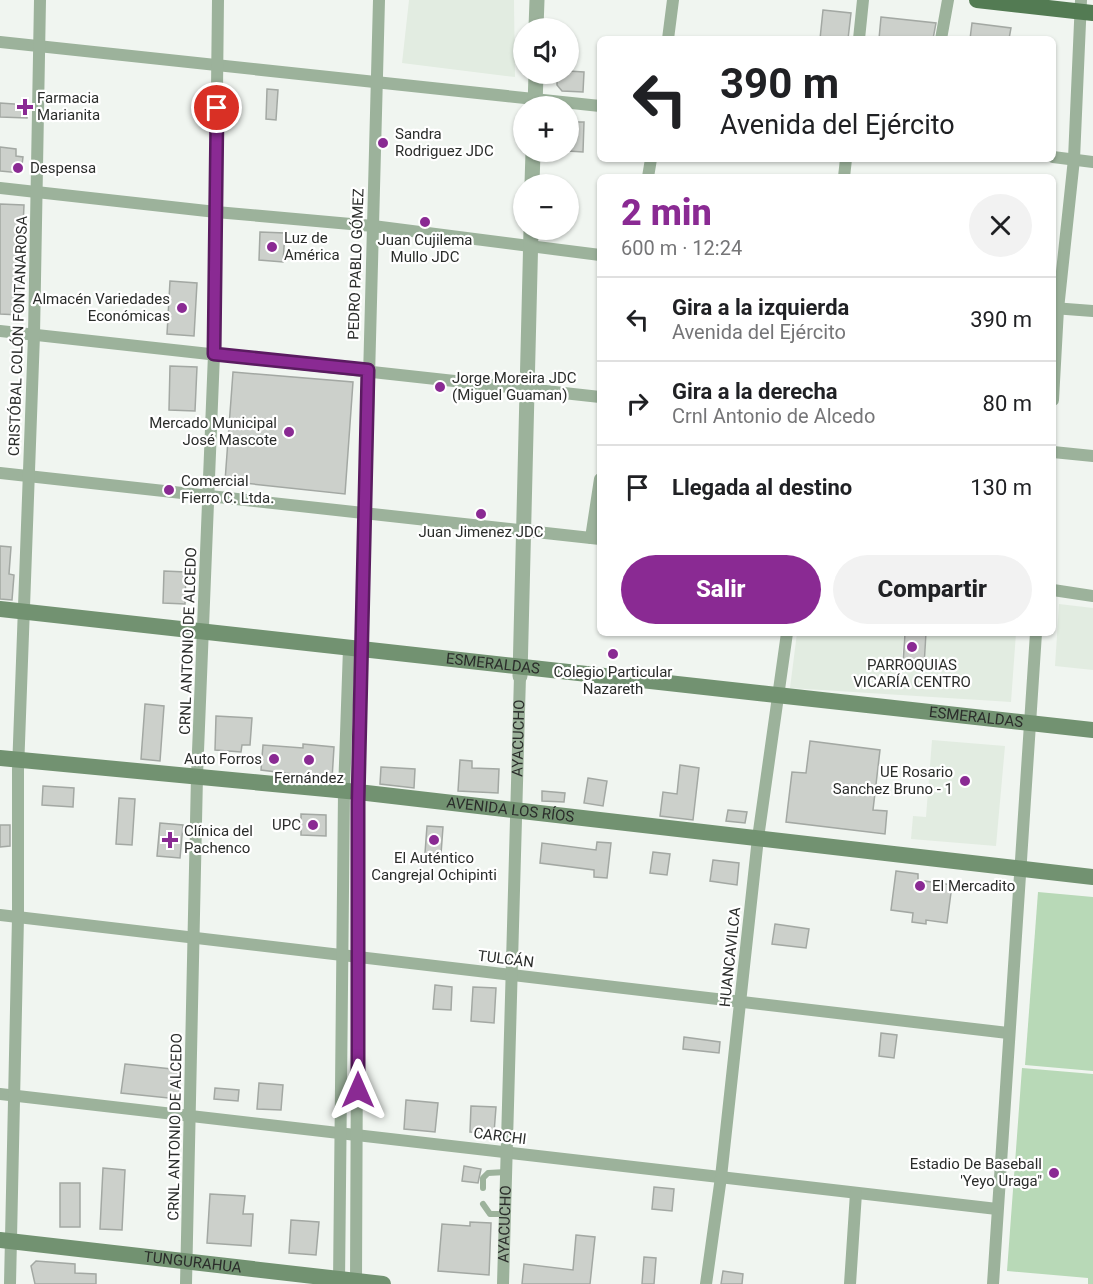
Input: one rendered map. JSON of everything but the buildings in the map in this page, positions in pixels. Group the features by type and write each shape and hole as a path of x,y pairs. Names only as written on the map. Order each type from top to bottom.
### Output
{"main road":[{"path":"977,0 1085,8"},
{"name":"ESMERALDAS","path":"0,609 24,617 1028,727 1093,730"},
{"name":"ESMERALDAS","path":"0,620 24,617"},
{"name":"ESMERALDAS","path":"1028,727 1093,740"},
{"name":"AVENIDA LOS RÍOS","path":"0,758 18,765"},
{"name":"AVENIDA LOS RÍOS","path":"0,768 18,765 197,781 757,843 1005,866 1019,870 1093,877"},
{"name":"TUNGURAHUA","path":"6,1241 348,1282 383,1284"}],"street":[{"name":"CRISTÓBAL COLÓN FONTANAROSA","path":"10,1284 6,1241 18,917 18,765 34,335 40,0"},
{"name":"CRNL ANTONIO DE ALCEDO","path":"186,1284 197,781 214,354 218,0"},
{"name":"PEDRO PABLO GÓMEZ","path":"348,1282 342,1133 343,955 356,653 366,512 378,0"},
{"path":"536,18 537,0"},
{"path":"668,36 673,0"},
{"path":"859,36 863,0"},
{"path":"942,36 948,0"},
{"path":"1056,300 1074,159 1085,8"},
{"path":"0,42 513,100"},
{"path":"579,105 597,106"},
{"path":"1056,157 1093,162"},
{"path":"0,188 216,212 373,226 597,255"},
{"name":"AYACUCHO","path":"503,1284 514,976 531,240"},
{"path":"1056,308 1093,311"},
{"path":"0,331 597,397"},
{"path":"1056,452 1093,456"},
{"path":"0,473 595,538 597,514"},
{"path":"1056,590 1093,596"},
{"name":"HUANCAVILCA","path":"706,1284 722,1177 757,843 787,636"},
{"path":"993,1284 1036,636"},
{"name":"PEDRO PABLO GÓMEZ","path":"348,1282 358,1135 358,957 351,797"},
{"name":"TULCÁN","path":"0,915 1008,1033"},
{"name":"CARCHI","path":"0,1094 997,1209"},
{"path":"850,1284 856,1193"}],"lane":[{"path":"483,1188 483,1178 488,1173 506,1172"},
{"path":"483,1204 490,1214 505,1214"}],"shaded area":[{"path":"409,0 514,0 513,77 402,63"},
{"path":"1059,604 1093,608 1093,670 1055,666"},
{"path":"797,636 904,636 901,665 924,666 927,636 1016,636 1011,702 790,688"},
{"name":"UE Rosario Sanchez Bruno - 1","path":"932,740 1005,746 996,846 911,839 913,816 926,817"}],"green space":[{"path":"1038,892 1093,897 1093,1071 1025,1065"},
{"name":"Estadio De Baseball 'Yeyo Uraga\"","path":"1022,1068 1093,1074 1093,1284 1088,1284 1088,1278 1007,1271"}],"place":[{"name":"Farmacia Marianita","path":"25,107"},
{"name":"Sandra Rodriguez JDC","path":"383,143"},
{"name":"Despensa","path":"18,168"},
{"name":"Juan Cujilema Mullo JDC","path":"425,222"},
{"name":"Luz de América","path":"272,247"},
{"name":"Almacén Variedades Económicas","path":"182,308"},
{"name":"Jorge Moreira JDC (Miguel Guaman)","path":"440,387"},
{"name":"Mercado Municipal José Mascote","path":"289,432"},
{"name":"Comercial Fierro C. Ltda.","path":"169,490"},
{"name":"Juan Jimenez JDC","path":"481,514"},
{"name":"PARROQUIAS VICARÍA CENTRO","path":"912,647"},
{"name":"Colegio Particular Nazareth","path":"613,654"},
{"name":"Auto Forros","path":"274,759"},
{"name":"Fernández","path":"309,760"},
{"name":"UE Rosario Sanchez Bruno - 1","path":"965,781"},
{"name":"UPC","path":"313,825"},
{"name":"Clínica del Pachenco","path":"170,840"},
{"name":"El Auténtico Cangrejal Ochipinti","path":"434,840"},
{"name":"El Mercadito","path":"920,886"},
{"name":"Estadio De Baseball 'Yeyo Uraga\"","path":"1054,1173"}],"route":[{"path":"217,108 214,354 368,370 358,802 358,1090"}]}
